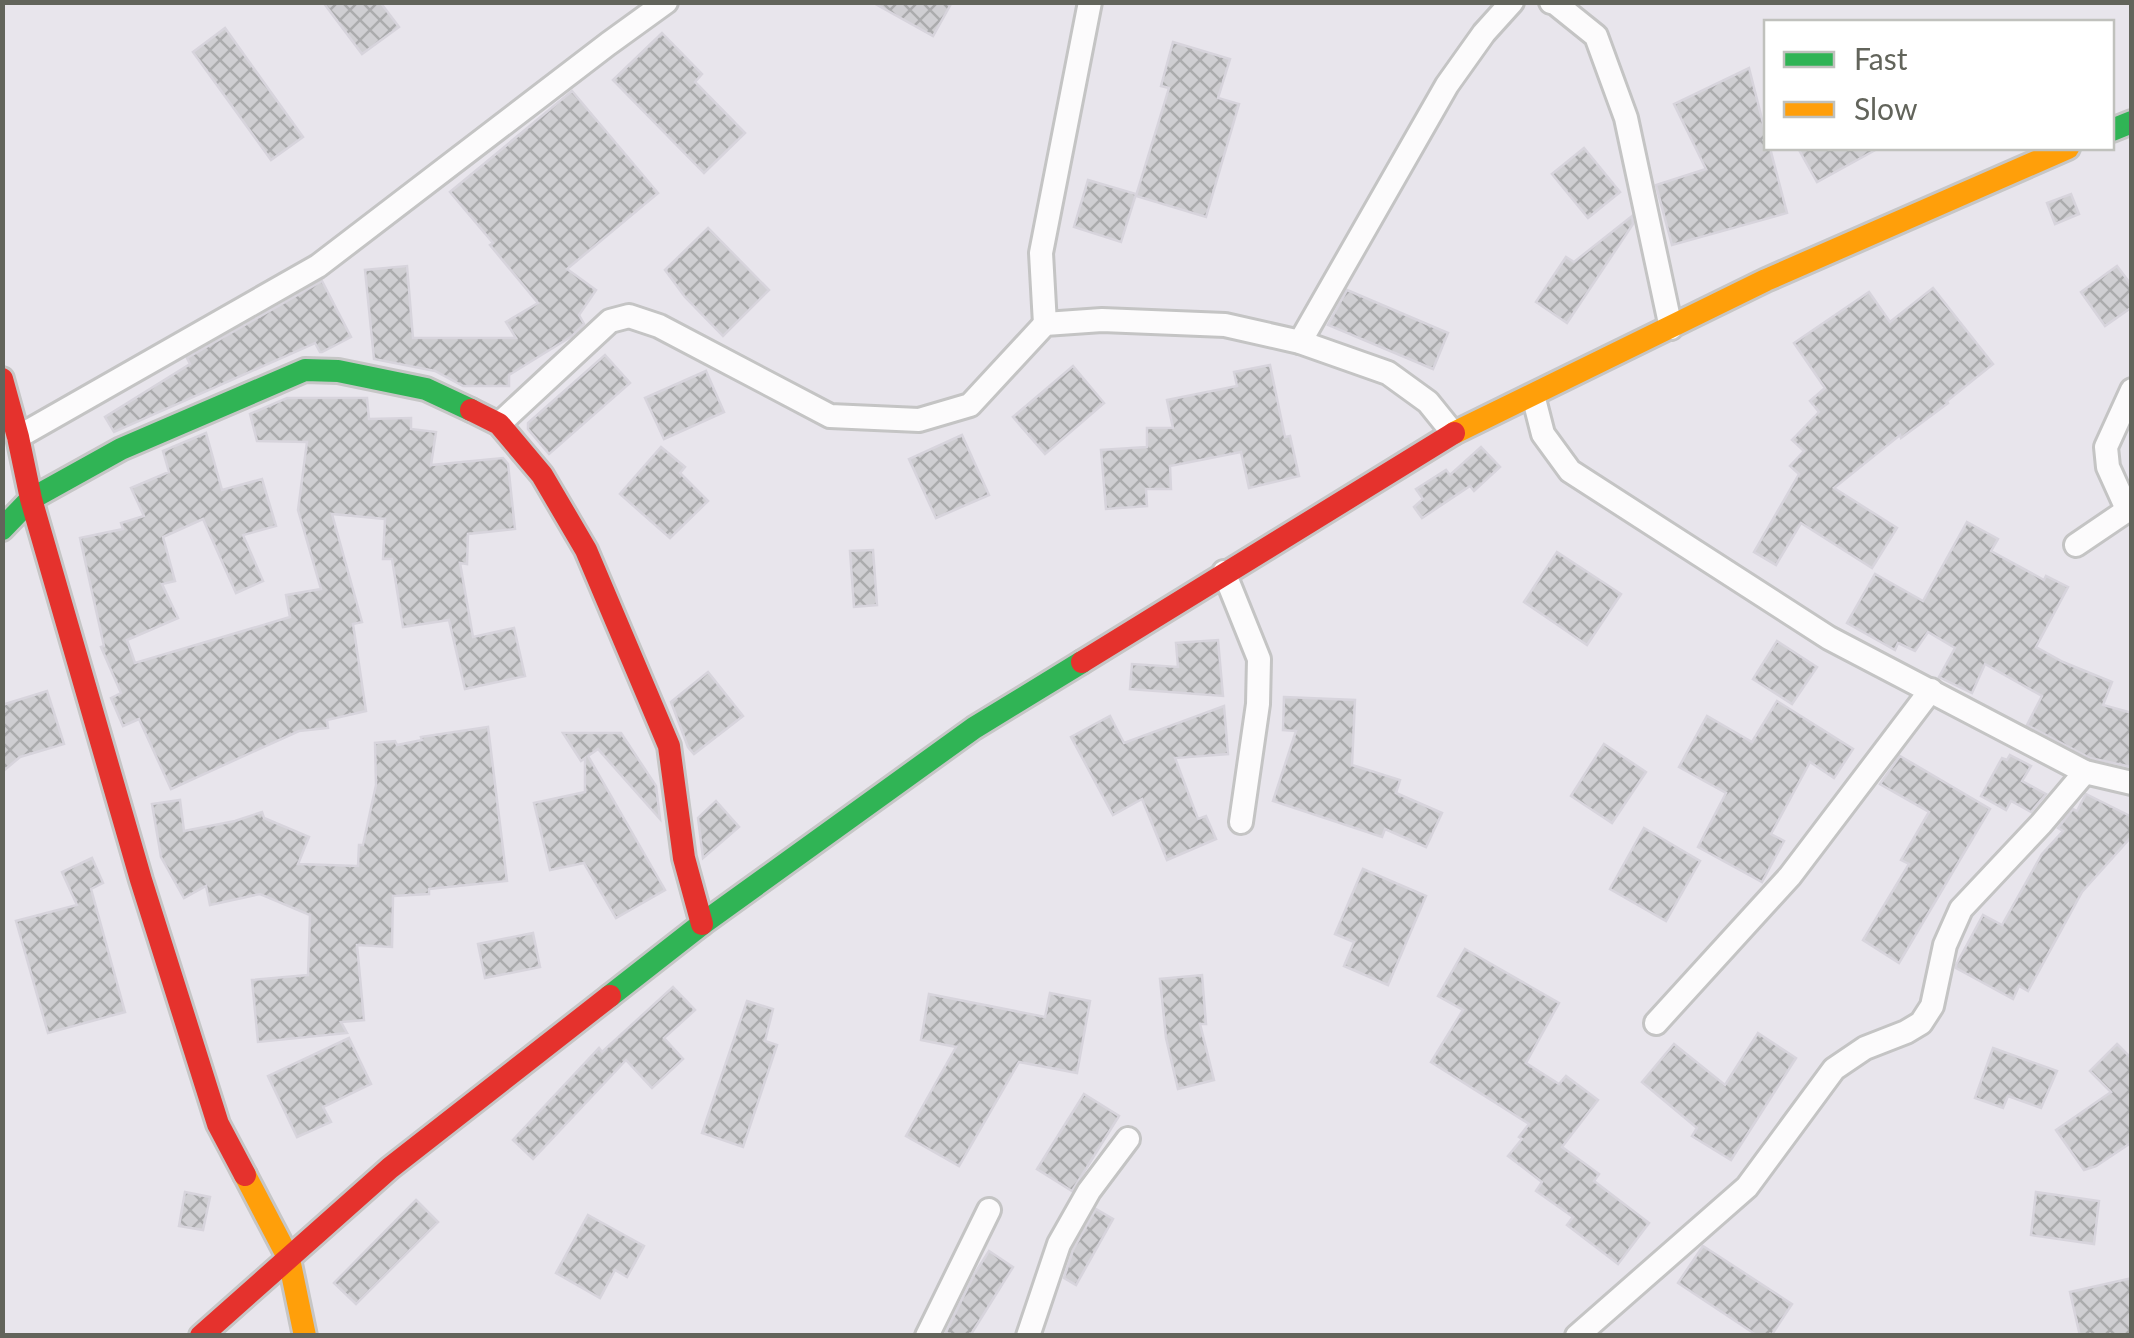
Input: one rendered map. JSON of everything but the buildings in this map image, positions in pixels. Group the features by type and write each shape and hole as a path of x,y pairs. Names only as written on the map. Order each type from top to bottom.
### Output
{"main road":[{"path":"201,1336 390,1168 702,924 974,728 1452,433 1766,280 2063,150"},
{"path":"2,529 31,499 121,449 305,370 338,370 426,388 498,424 542,475 586,550 669,746 684,858 702,924"},
{"path":"2,379 31,499 140,880 218,1124 289,1258 305,1336"}],"street":[{"path":"18,437 318,266 666,2"},
{"path":"1044,324 1041,253 1090,2"},
{"path":"1300,342 1448,85 1484,33 1512,2"},
{"path":"1551,2 1596,36 1626,118 1671,328"},
{"path":"498,424 610,321 629,316 660,326 830,416 919,420 970,405 1044,324 1102,320 1224,325 1300,342 1388,374 1428,402 1452,433"},
{"path":"2076,545 2130,508 2108,467 2106,447 2132,390"},
{"path":"1533,395 1543,434 1570,471 1829,638 2085,772 2132,783"},
{"path":"1224,572 1258,659 1258,704 1241,822"},
{"path":"1656,1023 1790,876 1931,690"},
{"path":"1577,1336 1746,1187 1834,1069 1865,1048 1921,1023 1932,1006 1945,945 1962,909 2085,772"},
{"path":"1028,1336 1060,1244 1089,1190 1128,1140"},
{"path":"926,1336 989,1210"}],"traffic: fast":[{"path":"2114,129 2132,122"},
{"path":"2,529 31,499 121,449 305,370 338,371 426,389 471,410"},
{"path":"610,996 702,924 974,728 1082,662"}],"traffic: slow":[{"path":"1454,433 1766,280 2063,150"},
{"path":"245,1175 289,1259 305,1336"}],"traffic: jam":[{"path":"2,379 31,499 141,880 218,1124 245,1175"},
{"path":"471,410 499,424 542,475 586,550 669,746 684,858 702,924"},
{"path":"1082,662 1454,433"},
{"path":"201,1336 390,1168 610,996"}]}
